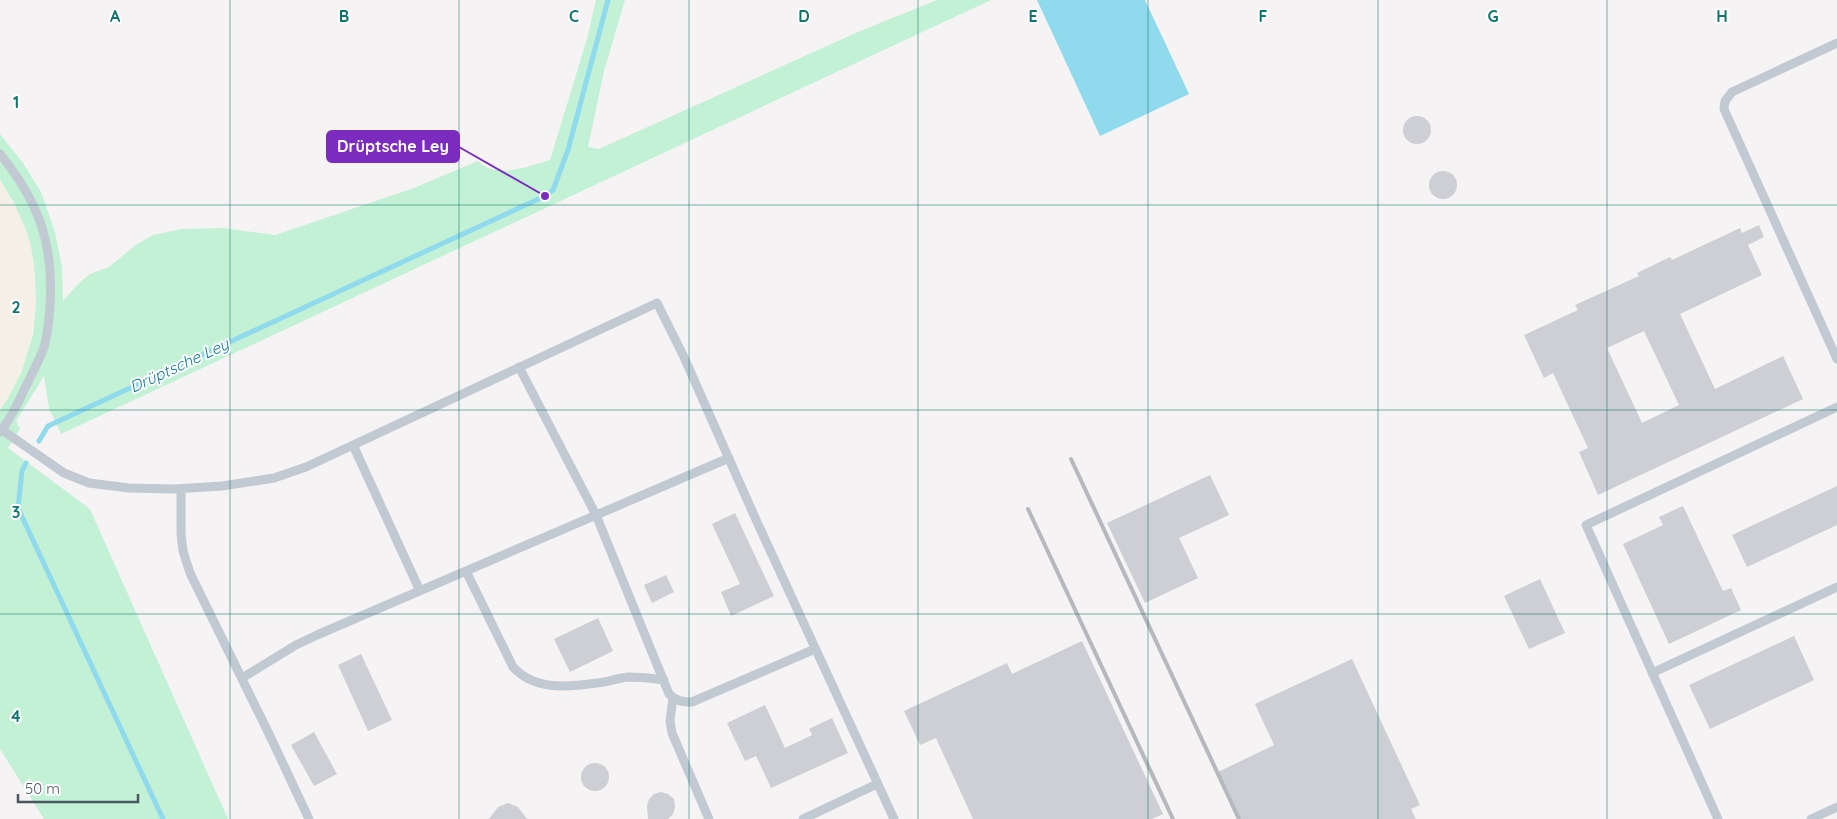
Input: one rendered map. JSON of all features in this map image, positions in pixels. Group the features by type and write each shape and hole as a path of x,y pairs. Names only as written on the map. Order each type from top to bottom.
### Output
{"lane":[{"path":"1837,43 1732,92 1725,101 1724,109 1837,359"},
{"path":"0,154 16,174 30,198 40,222 50,262 51,285 49,321 44,347 18,403 1,431 64,473 82,481 128,488 181,489 222,486 274,478 306,467 657,303 683,355 815,649 894,819"},
{"path":"519,367 596,515 669,694 673,698 681,702 692,702 815,649"},
{"path":"1718,819 1586,525 1837,407"},
{"path":"353,445 420,591"},
{"path":"242,678 296,645 729,458"},
{"path":"181,489 181,534 183,551 190,573 309,819"},
{"path":"466,571 513,667 521,676 537,684 551,686 597,683 627,677 647,677 664,680"},
{"path":"1652,673 1837,588"},
{"path":"673,698 670,721 672,733 709,819"},
{"path":"804,819 878,784"},
{"path":"1812,819 1837,807"}],"green space":[{"path":"596,0 625,0 604,71 588,147 599,149 858,32 937,0 991,0 61,434 49,408 44,376 16,421 20,429 8,448 90,509 228,819 44,819 0,749 0,411 21,373 33,335 36,303 34,269 29,240 14,203 0,180 0,134 23,163 41,192 55,232 62,267 63,301 90,274 109,267 137,244 153,235 182,229 223,228 275,235 414,188 478,161 486,167 504,171 523,168 550,160 587,39"}],"sand":[{"path":"0,180 17,210 30,242 34,264 35,308 32,330 20,372 0,411"}],"water":[{"path":"1037,0 1145,0 1189,94 1100,136"}],"building":[{"path":"1417,116 1427,120 1431,130 1427,140 1417,144 1407,140 1403,130 1407,120"},
{"path":"1443,171 1453,175 1457,185 1453,195 1443,199 1433,195 1429,185 1433,175"},
{"path":"1759,225 1764,237 1748,245 1762,275 1680,314 1715,389 1783,356 1803,399 1598,495 1579,452 1588,448 1553,373 1544,378 1524,335 1578,310 1575,305 1639,276 1637,273 1670,257 1672,260 1740,228 1742,233","holes":["1644,331 1679,405 1642,423 1607,348"]},
{"path":"1210,475 1229,515 1179,538 1198,578 1145,603 1107,523"},
{"path":"1837,486 1837,525 1747,567 1732,535"},
{"path":"1683,506 1723,591 1731,588 1741,610 1669,644 1623,544 1663,525 1659,517"},
{"path":"735,513 774,596 731,616 721,592 740,584 712,524"},
{"path":"666,575 674,592 652,603 644,585"},
{"path":"1540,579 1565,633 1529,649 1504,596"},
{"path":"598,618 613,651 570,672 554,639"},
{"path":"1794,636 1814,680 1710,729 1689,685"},
{"path":"1082,641 1163,814 1152,819 973,819 936,738 920,745 904,711 1007,663 1012,674"},
{"path":"361,654 392,720 368,731 338,665"},
{"path":"1352,659 1420,805 1411,809 1416,819 1237,819 1216,773 1274,745 1255,704"},
{"path":"765,705 785,748 812,735 809,729 832,718 848,753 771,788 756,756 745,761 727,723"},
{"path":"314,732 337,774 314,786 291,745"},
{"path":"595,763 605,767 609,777 605,787 595,791 585,787 581,777 585,767"},
{"path":"661,792 668,794 674,799 675,807 673,814 668,819 648,819 647,806 649,799 654,794"},
{"path":"508,803 518,807 527,819 489,819 498,807"}],"waterway":[{"name":"Drüptsche Ley","path":"39,441 48,426 545,196 553,190 568,150 608,0"},
{"name":"Drüptsche Ley","path":"26,463 22,471 18,508 163,819"}],"railway":[{"path":"1071,459 1239,819"},
{"path":"1028,509 1173,819"}],"place":[{"name":"Drüptsche Ley","path":"545,196"}]}
